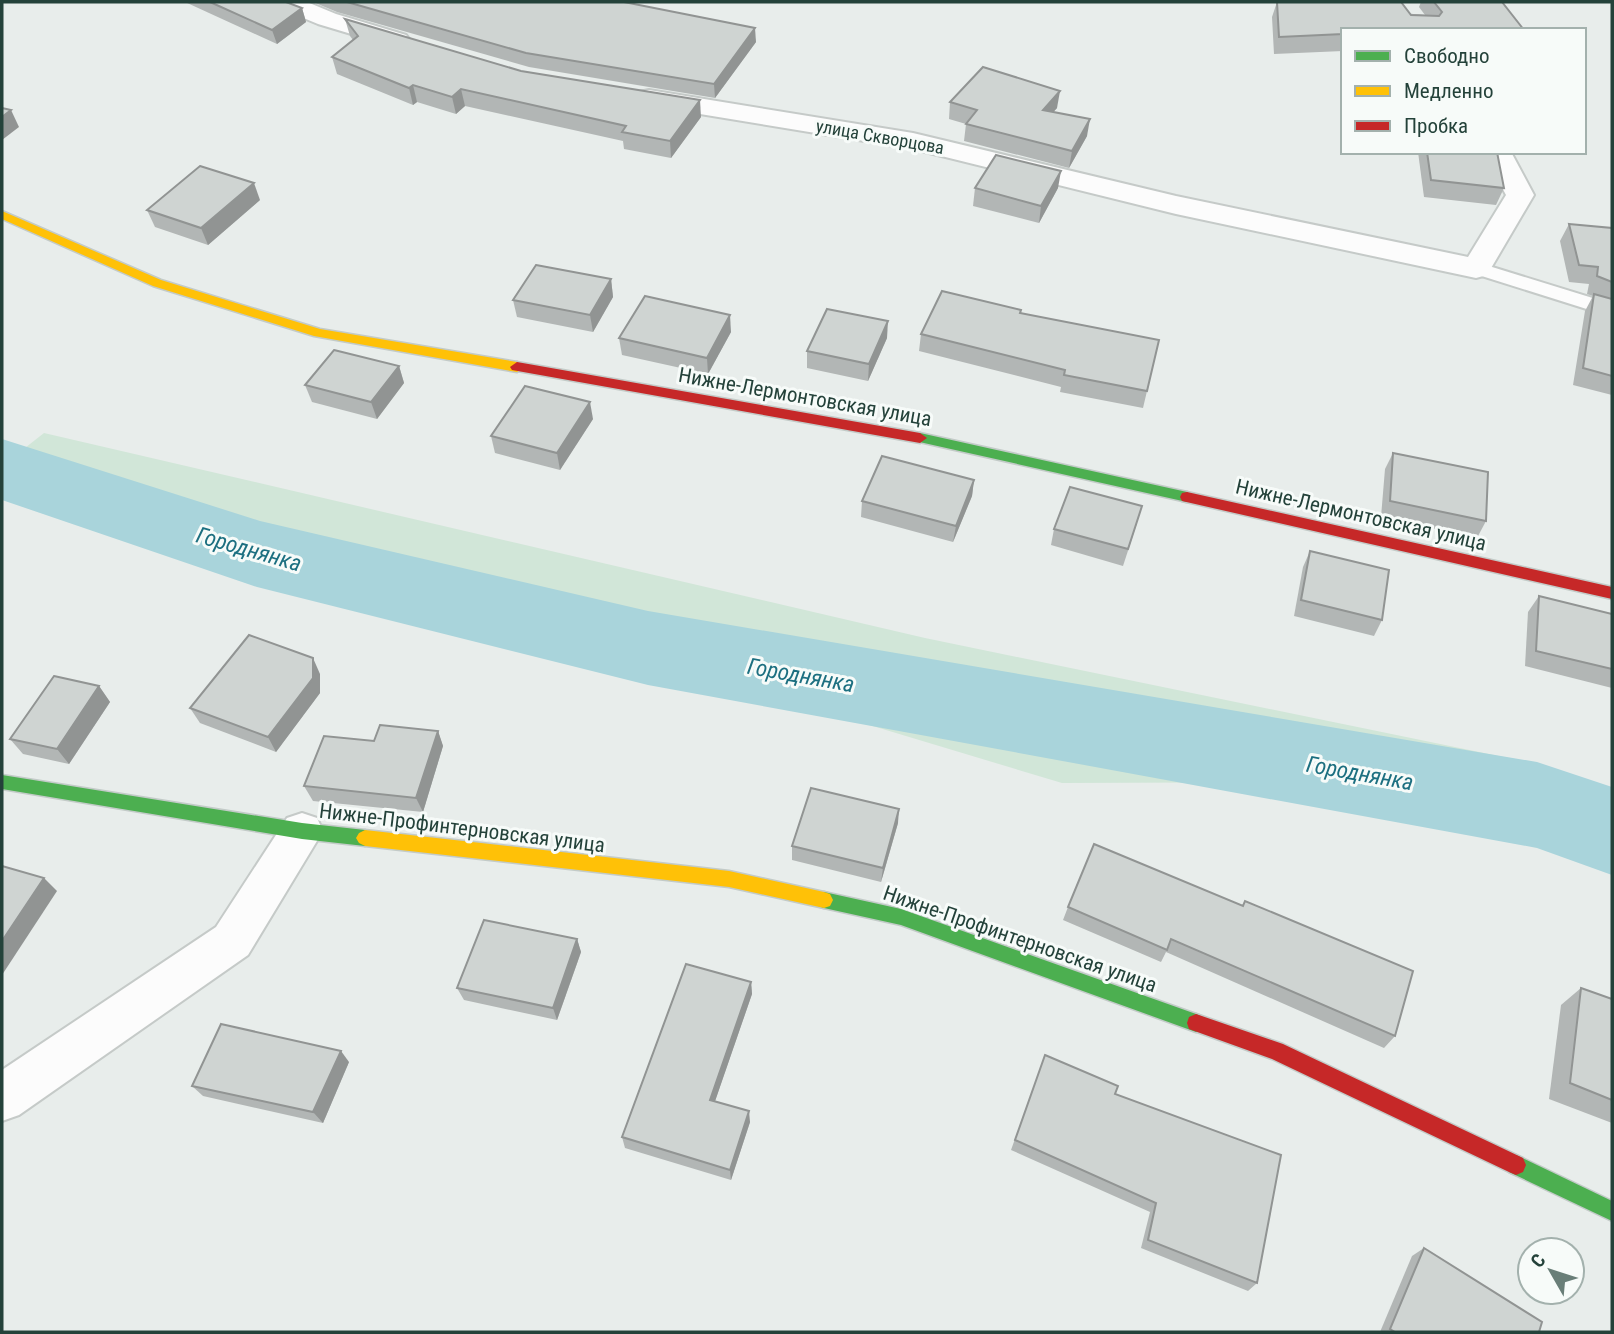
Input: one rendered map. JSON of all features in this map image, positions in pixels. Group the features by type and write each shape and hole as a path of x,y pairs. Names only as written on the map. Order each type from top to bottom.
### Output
{"street":[{"path":"286,2 327,19 419,46"},
{"name":"улица Скворцова","path":"619,93 913,141 1177,205 1476,268"},
{"path":"1476,268 1520,194 1498,154"},
{"name":"Нижне-Лермонтовская улица","path":"2,215 157,283 318,333 928,439 1612,593"},
{"name":"Нижне-Профинтерновская улица","path":"2,782 302,831 729,879 901,917 1276,1051 1612,1211"},
{"path":"2,1098 232,941 302,831"}],"lane":[{"path":"1476,268 1612,311"}],"green space":[{"path":"44,433 925,638 1518,760 1612,794 1612,863 1316,782 1062,783 793,702 2,497 2,466"}],"building":[{"path":"210,2 286,2 302,8 272,30"},
{"path":"347,2 624,2 755,28 714,84 526,53"},
{"path":"1277,2 1401,2 1411,15 1439,16 1442,12 1434,2 1502,2 1522,28 1341,28 1341,34 1279,37"},
{"path":"345,19 521,71 700,100 670,141 622,132 626,126 461,89 452,97 413,85 409,88 332,57 358,36"},
{"path":"983,67 1060,91 1043,110 1090,119 1072,151 966,124 977,110 950,102"},
{"path":"2,108 11,110 2,117"},
{"path":"1427,154 1497,154 1504,188 1431,180"},
{"path":"996,155 1061,171 1041,206 975,188"},
{"path":"200,166 254,183 201,228 147,210"},
{"path":"1569,224 1612,228 1612,282 1597,276 1598,267 1579,265"},
{"path":"536,265 611,279 590,315 513,300"},
{"path":"942,291 1021,310 1020,313 1159,340 1147,391 1064,375 1065,370 921,334"},
{"path":"1594,294 1612,299 1612,376 1583,368"},
{"path":"645,296 730,315 707,358 619,338"},
{"path":"827,309 888,321 869,364 807,351"},
{"path":"334,350 399,366 371,402 305,385"},
{"path":"525,386 590,402 557,453 491,436"},
{"path":"1393,453 1488,472 1486,521 1390,501"},
{"path":"882,456 974,480 956,526 862,501"},
{"path":"1070,487 1142,506 1128,549 1054,529"},
{"path":"1310,551 1389,570 1382,620 1301,600"},
{"path":"1539,596 1612,614 1612,669 1536,651"},
{"path":"249,635 313,658 313,678 268,737 190,708"},
{"path":"54,676 99,686 57,749 10,739"},
{"path":"380,725 438,731 416,798 304,786 324,736 374,741"},
{"path":"811,788 899,809 883,868 792,846"},
{"path":"1094,844 1243,906 1245,901 1413,971 1395,1036 1171,939 1167,950 1068,907"},
{"path":"2,866 44,878 2,941"},
{"path":"484,920 577,939 553,1008 457,988"},
{"path":"686,964 751,982 710,1100 749,1111 730,1170 622,1137"},
{"path":"1581,988 1612,999 1612,1100 1570,1083"},
{"path":"221,1024 341,1051 313,1112 192,1086"},
{"path":"1045,1055 1118,1086 1115,1094 1281,1155 1257,1283 1148,1240 1156,1203 1015,1140"},
{"path":"1424,1248 1542,1322 1539,1332 1395,1332 1390,1329"}],"waterway":[{"name":"Городнянка","path":"2,469 257,554 648,648 1537,805 1612,831"}],"traffic: fast":[{"path":"920,438 1187,497"},
{"path":"2,782 302,831 365,838"},
{"path":"824,900 901,917 1196,1023"},
{"path":"1516,1165 1612,1211"}],"traffic: slow":[{"path":"2,215 157,283 319,333 517,367"},
{"path":"365,838 729,879 824,900"}],"traffic: jam":[{"path":"517,367 920,438"},
{"path":"1187,497 1612,593"},
{"path":"1196,1023 1276,1051 1516,1165"}]}
